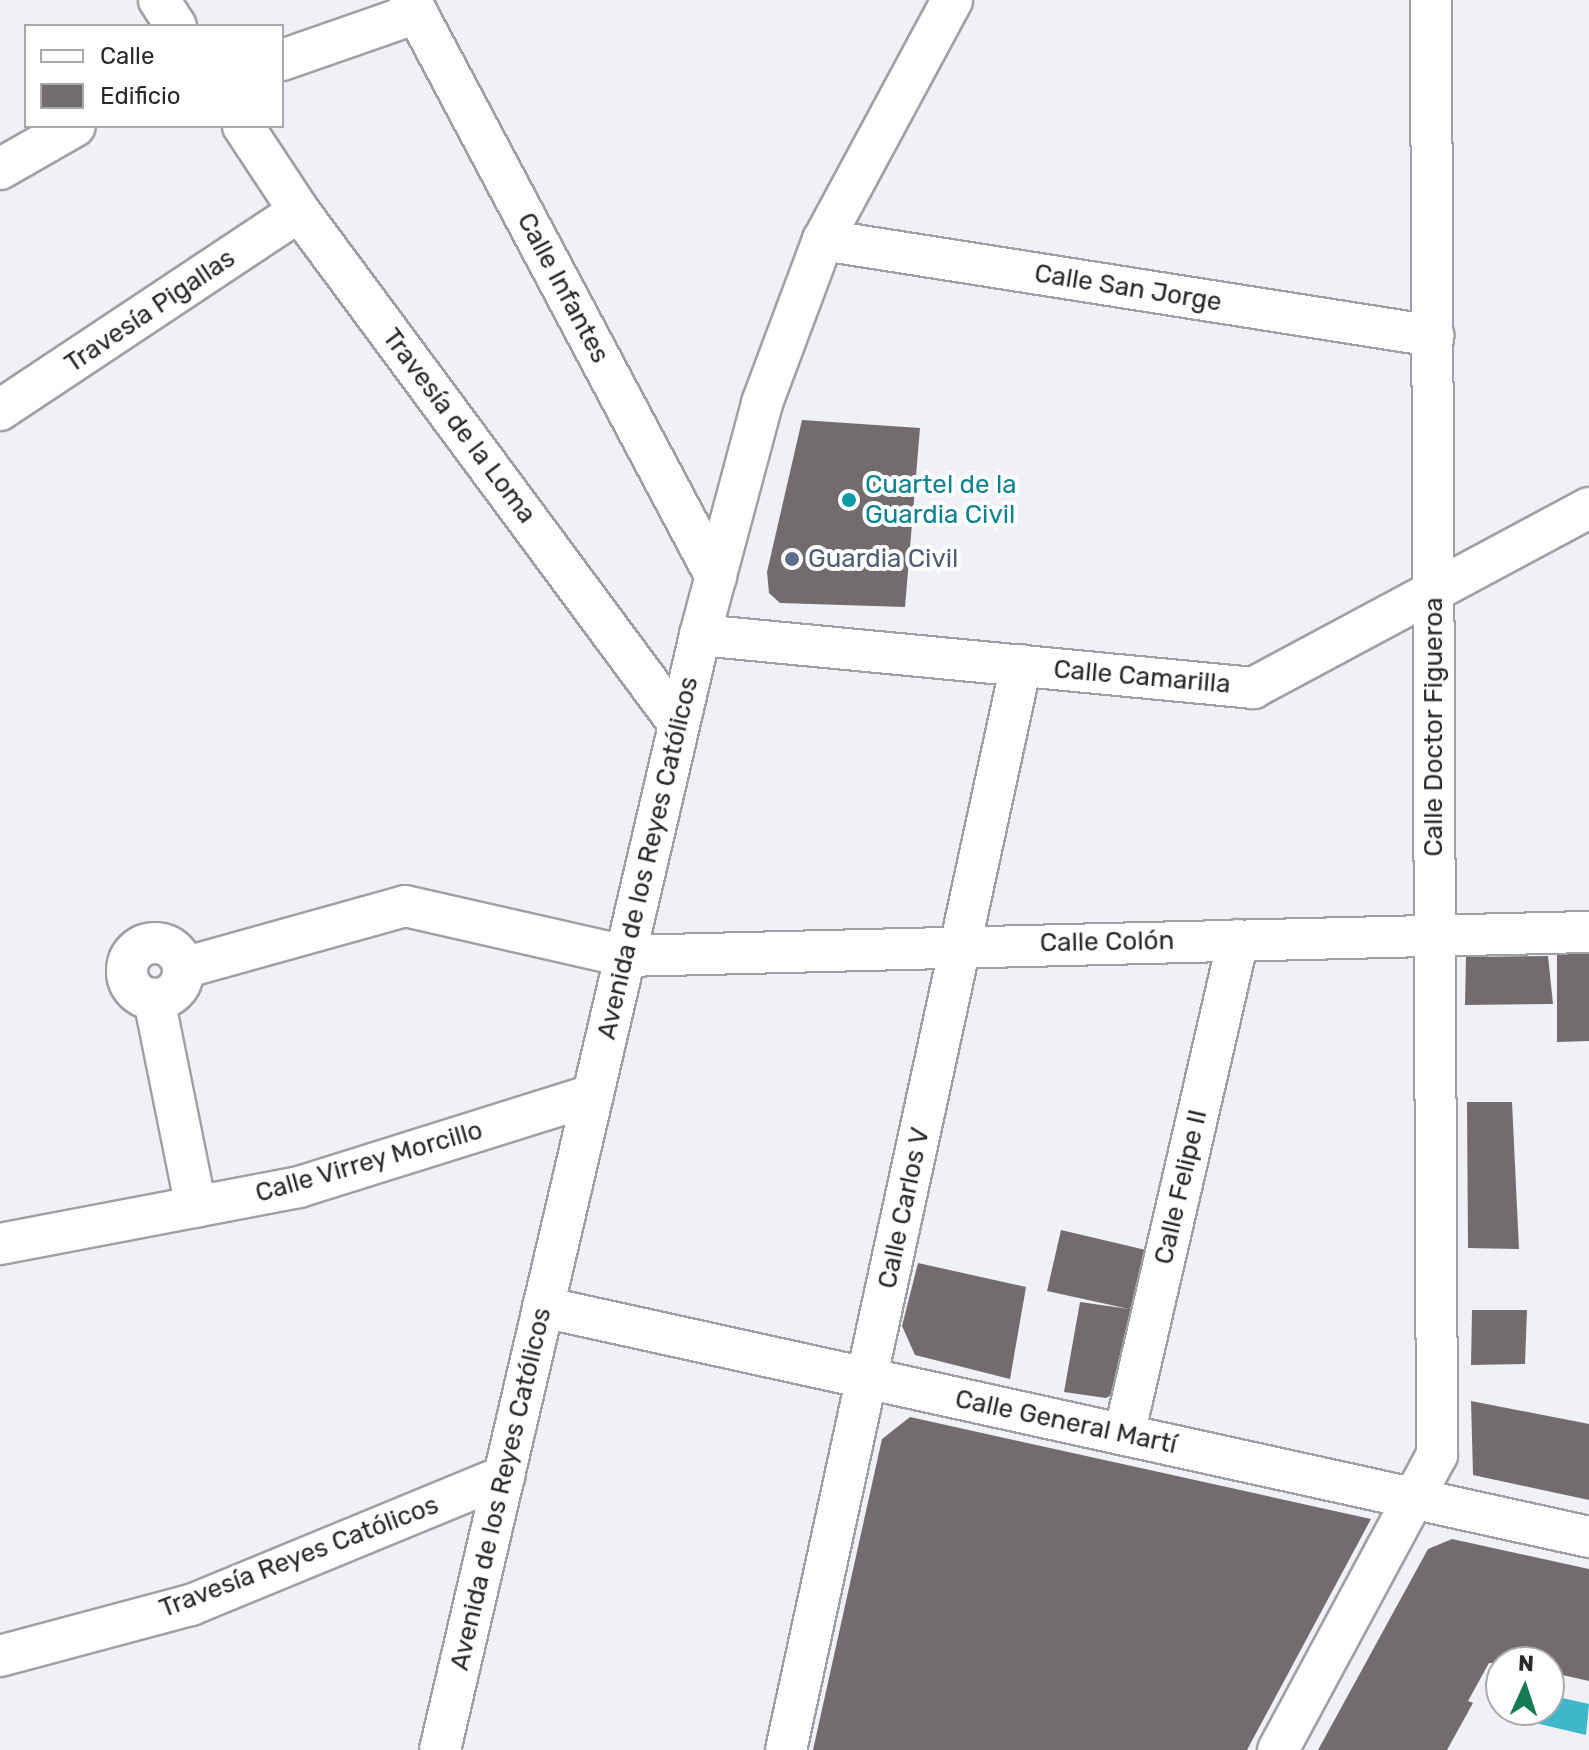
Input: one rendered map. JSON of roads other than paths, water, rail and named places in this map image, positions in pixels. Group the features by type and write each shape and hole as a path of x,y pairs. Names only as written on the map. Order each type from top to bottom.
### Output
{"street":[{"path":"159,0 175,24"},
{"name":"Avenida de los Reyes Católicos","path":"440,1750 700,635 762,403 823,240 952,0"},
{"name":"Calle Doctor Figueroa","path":"1415,1499 1437,1455 1431,0"},
{"path":"284,59 413,6"},
{"name":"Calle Infantes","path":"413,6 716,577"},
{"path":"0,169 72,128"},
{"name":"Travesía de la Loma","path":"244,128 299,211 679,724"},
{"name":"Travesía Pigallas","path":"0,410 299,211"},
{"name":"Calle San Jorge","path":"823,240 1433,336"},
{"name":"Calle Camarilla","path":"700,635 1253,688 1589,508"},
{"name":"Calle Carlos V","path":"786,1750 1021,665"},
{"name":"Calle Colón","path":"196,1207 154,999 145,997 131,986 127,969 134,952 149,943 167,945 180,959 183,968 405,906 625,956 961,945 1589,932"},
{"name":"Calle Felipe II","path":"1124,1435 1238,940"},
{"name":"Calle Virrey Morcillo","path":"0,1244 299,1187 593,1095"},
{"name":"Calle General Martí","path":"543,1307 1589,1537"},
{"name":"Travesía Reyes Católicos","path":"0,1656 191,1605 504,1476"},
{"path":"1278,1750 1415,1499"}],"water":[{"path":"1565,1699 1589,1704 1586,1735 1548,1726 1565,1726"}],"place":[{"name":"Cuartel de la Guardia Civil","path":"849,500"},
{"name":"Guardia Civil","path":"792,559"}]}
